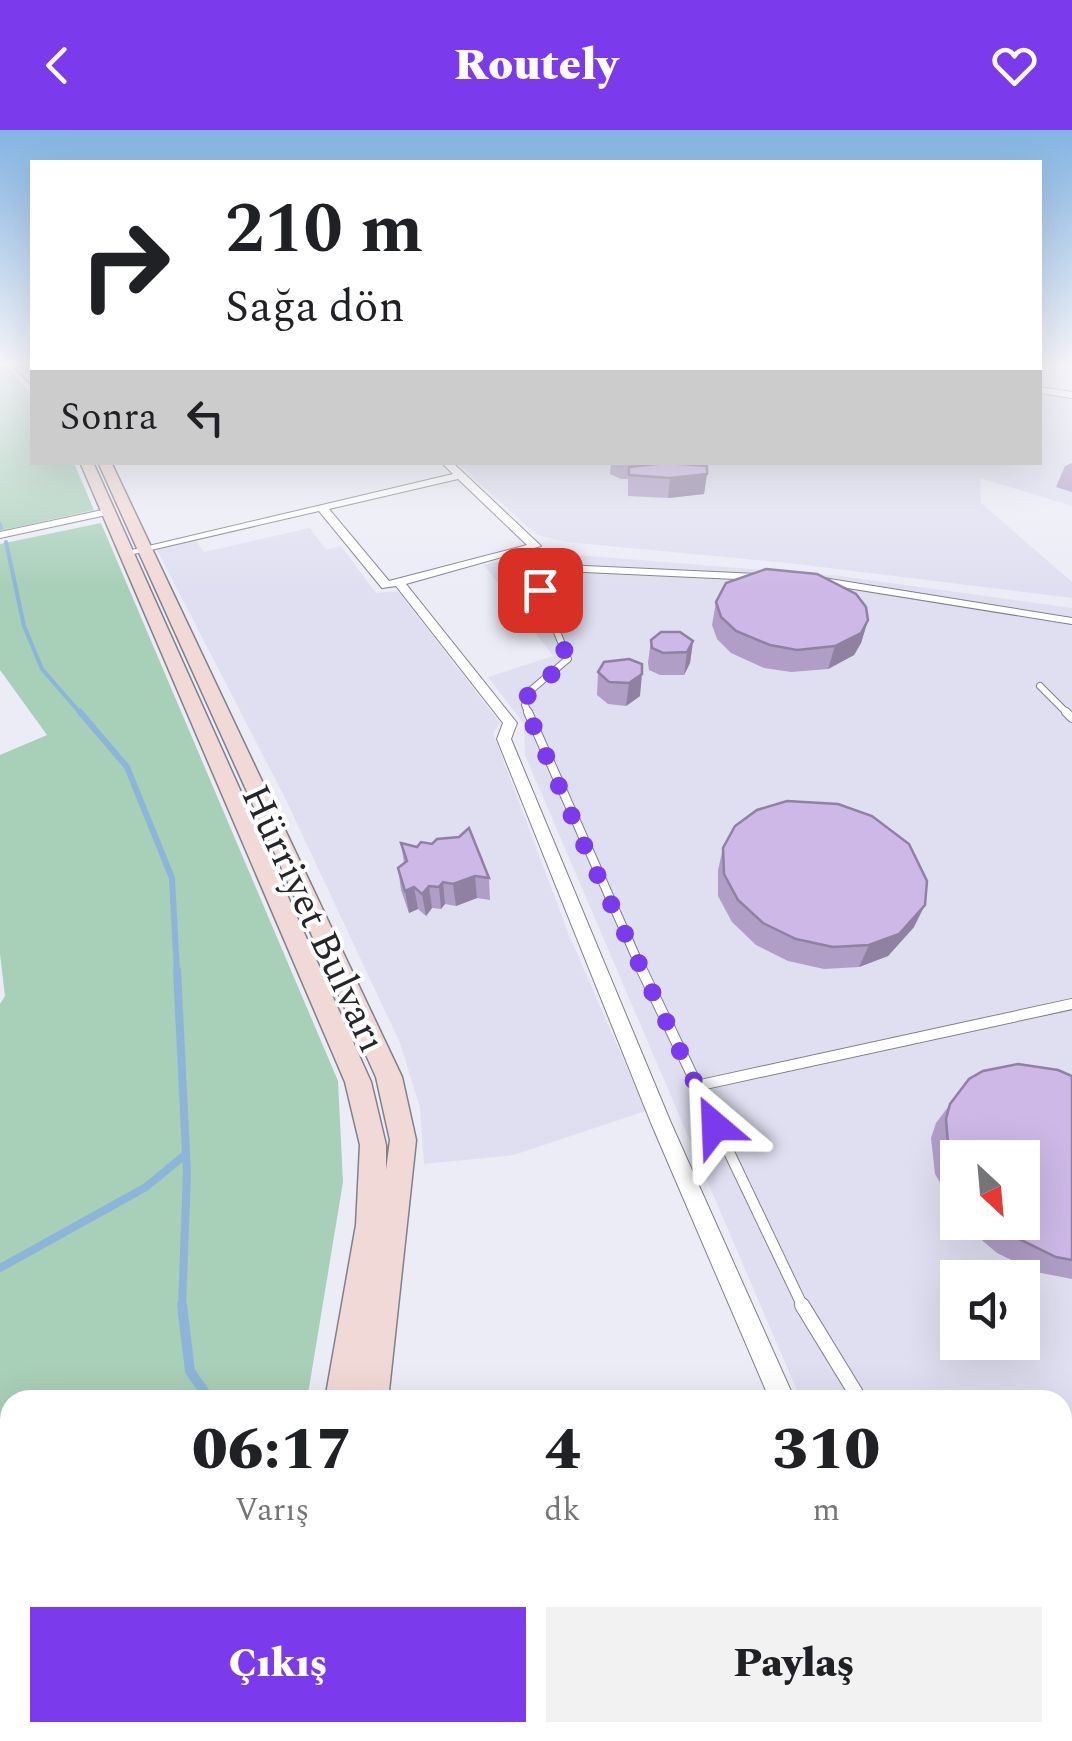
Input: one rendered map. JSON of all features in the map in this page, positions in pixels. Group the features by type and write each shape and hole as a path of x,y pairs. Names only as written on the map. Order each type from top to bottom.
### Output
{"main road":[{"name":"Hürriyet Bulvarı","path":"87,465 107,512 134,550 390,1078 403,1140 373,1390"},
{"name":"Hürriyet Bulvarı","path":"105,465 134,550 358,1082 374,1145 370,1225 343,1390"}],"street":[{"path":"134,550 321,506 453,469 535,546 386,585 321,506"},
{"path":"0,536 107,512"},
{"path":"398,582 510,723 504,739 662,1122 779,1390"}],"lane":[{"path":"778,578 563,568 554,572 540,590 568,659 561,670 532,687 525,706 590,859 696,1086 808,1318 854,1390"},
{"path":"814,580 1072,621"},
{"path":"1040,686 1072,718"},
{"path":"696,1086 1072,1004"}],"shaded area":[{"path":"1042,437 1072,437 1072,506 980,478 981,503 1072,582 1072,598 789,563 567,542 537,535 459,465 1042,465"},
{"path":"310,528 326,550 341,546 376,593 398,591 500,723 493,733 569,935 646,1111 514,1155 424,1164 420,1108 400,1043 286,800 156,548 195,539 204,552"},
{"path":"564,554 839,576 1072,608 1072,1390 797,1390 525,755 524,724 488,677 553,656 484,565 525,555"}],"green space":[{"path":"0,437 30,437 30,465 75,465 94,510 0,531"},
{"path":"101,523 338,1081 343,1182 309,1390 0,1390 0,1004 5,996 0,954 0,755 47,735 0,670 0,544"}],"building":[{"path":"707,466 707,474 670,478 629,475 629,467"},
{"path":"766,569 817,574 856,594 866,607 868,620 861,633 835,646 797,650 770,645 736,631 721,617 716,602 726,583"},
{"path":"661,632 680,632 693,641 687,652 663,653 652,648 651,640"},
{"path":"629,659 642,664 642,674 629,683 609,682 598,672 604,662"},
{"path":"787,801 838,804 872,816 909,844 927,881 925,905 899,934 869,945 833,947 796,939 763,923 738,900 724,874 723,848 735,826 757,810"},
{"path":"469,828 489,878 475,876 453,884 443,882 439,887 429,886 422,894 414,887 405,891 398,868 407,861 401,843 417,847 421,842 432,844 437,839 459,837"},
{"path":"1018,1064 1072,1076 1072,1260 1056,1257 1021,1240 1040,1240 1040,1140 948,1140 946,1119 950,1104 969,1079 983,1071"}],"waterway":[{"path":"0,524 1,528"},
{"path":"6,542 24,626 42,669 82,715"},
{"path":"80,712 127,767 172,878 177,973"},
{"path":"177,970 187,1173 182,1305"},
{"path":"0,1268 146,1187 186,1154"},
{"path":"182,1305 190,1371 203,1390"}],"route":[{"path":"540,590 568,659 561,670 532,687 525,706 590,859 715,1126"}]}
